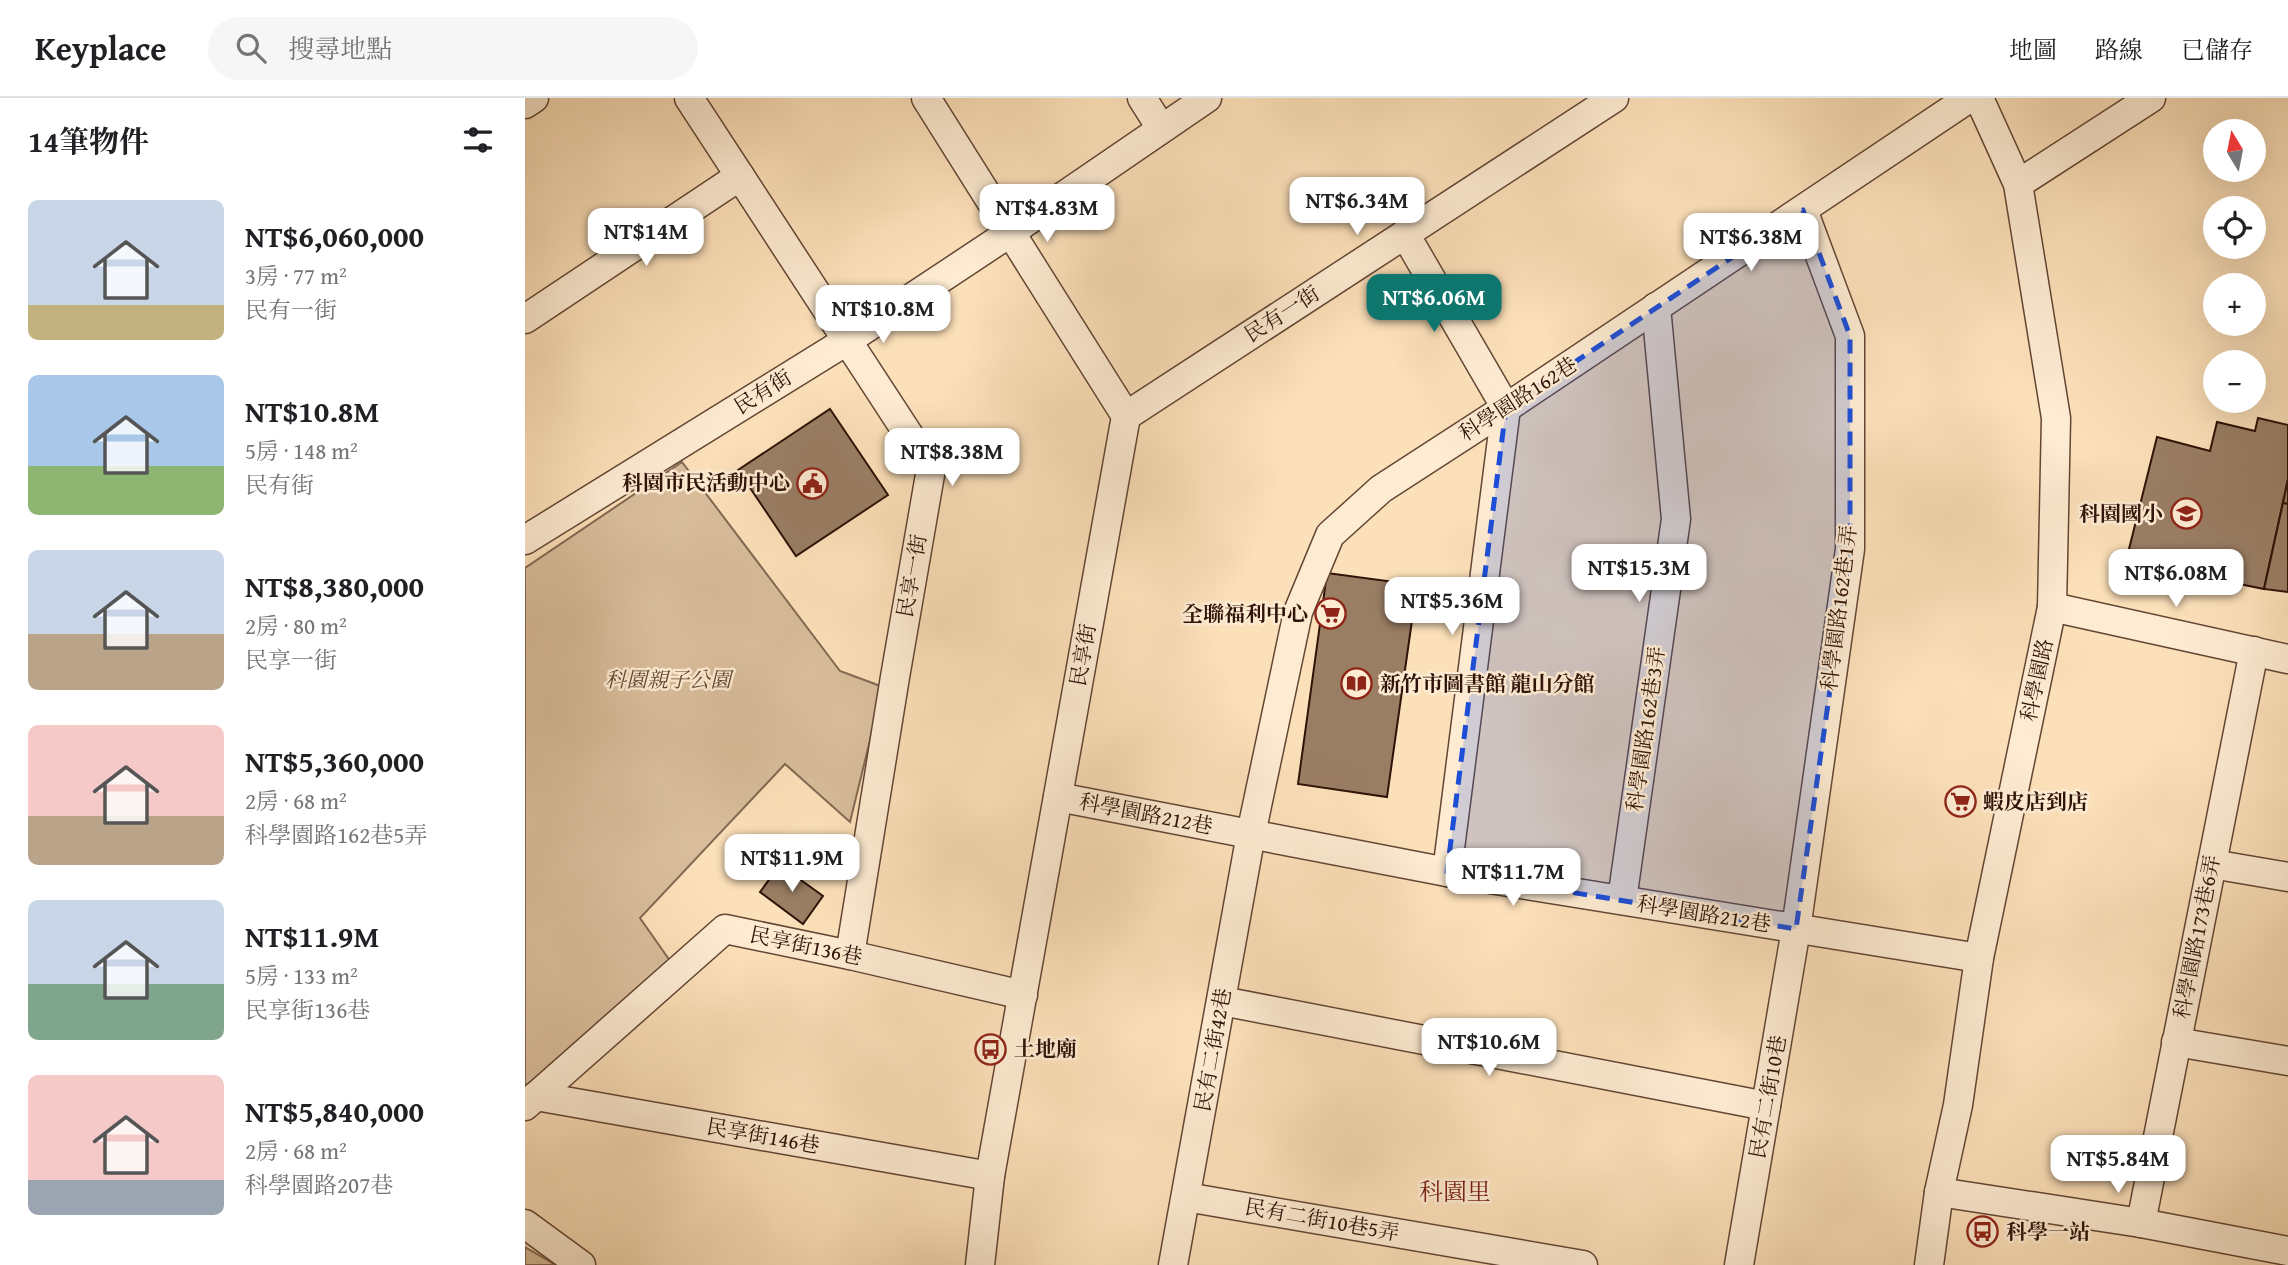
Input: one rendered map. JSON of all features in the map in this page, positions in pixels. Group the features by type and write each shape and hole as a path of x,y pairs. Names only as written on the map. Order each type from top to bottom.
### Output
{"street":[{"path":"525,104 534,98"},
{"name":"民享一街","path":"689,98 931,469 851,955"},
{"path":"926,98 1126,416"},
{"path":"1142,98 1161,128"},
{"name":"民有街","path":"525,540 848,340 1207,98"},
{"name":"民有一街","path":"1126,416 1614,98"},
{"name":"科學園路162巷","path":"1251,834 1298,612 1330,535 1381,489 1969,98"},
{"name":"科學園路","path":"1929,1265 1939,1192 1958,1105 1979,958 2052,607 2056,418 2018,184 1979,98"},
{"path":"2018,184 2151,98"},
{"path":"525,319 740,176"},
{"name":"科學園路162巷1弄","path":"1796,929 1850,549 1850,336 1803,210"},
{"path":"1405,234 1506,408 1447,872"},
{"name":"科學園路162巷3弄","path":"1622,901 1676,519 1656,307"},
{"name":"民享街","path":"980,1265 990,1177 1126,416"},
{"path":"2052,607 2288,659"},
{"name":"科學園路173巷6弄","path":"2141,1223 2253,651"},
{"name":"科學園路212巷","path":"1058,797 1447,872 1979,958"},
{"name":"民有二街42巷","path":"1173,1265 1251,834"},
{"path":"2212,864 2288,877"},
{"name":"民享街136巷","path":"531,1101 725,929 1023,995"},
{"name":"民有二街10巷","path":"1739,1265 1796,929"},
{"path":"1222,1001 1766,1106"},
{"path":"2176,1042 2288,1062"},
{"name":"民享街146巷","path":"531,1101 990,1177"},
{"path":"1939,1192 2141,1223 2288,1251"},
{"name":"民有二街10巷5弄","path":"1186,1197 1583,1265"},
{"path":"525,1224 581,1265"}],"highlighted area":[{"path":"1803,210 1850,336 1850,549 1796,929 1447,872 1506,408"}],"green space":[{"name":"科園親子公園","path":"682,462 840,671 883,687 850,822 785,764 640,918 673,965 525,1091 525,568"},
{"path":"525,1247 556,1265 525,1265"}],"building":[{"name":"科園市民活動中心","path":"830,409 888,495 796,556 738,470"},
{"path":"2258,418 2288,425 2288,479 2264,589 2126,561 2157,437 2210,451 2217,422 2255,431"},
{"path":"2288,479 2288,504 2283,503"},
{"path":"2283,503 2288,504 2288,592 2264,589"},
{"name":"新竹市圖書館 龍山分館","path":"1327,573 1417,585 1387,797 1298,784"},
{"path":"780,865 823,896 803,924 760,892"}],"place":[{"name":"科園市民活動中心","path":"813,483"},
{"name":"科園國小","path":"2186,514"},
{"name":"全聯福利中心","path":"1331,614"},
{"name":"新竹市圖書館 龍山分館","path":"1357,684"},
{"name":"蝦皮店到店","path":"1960,802"},
{"name":"土地廟","path":"991,1049"},
{"name":"科學一站","path":"1983,1232"}],"district":[{"name":"科園里","path":"1455,1192"}]}
